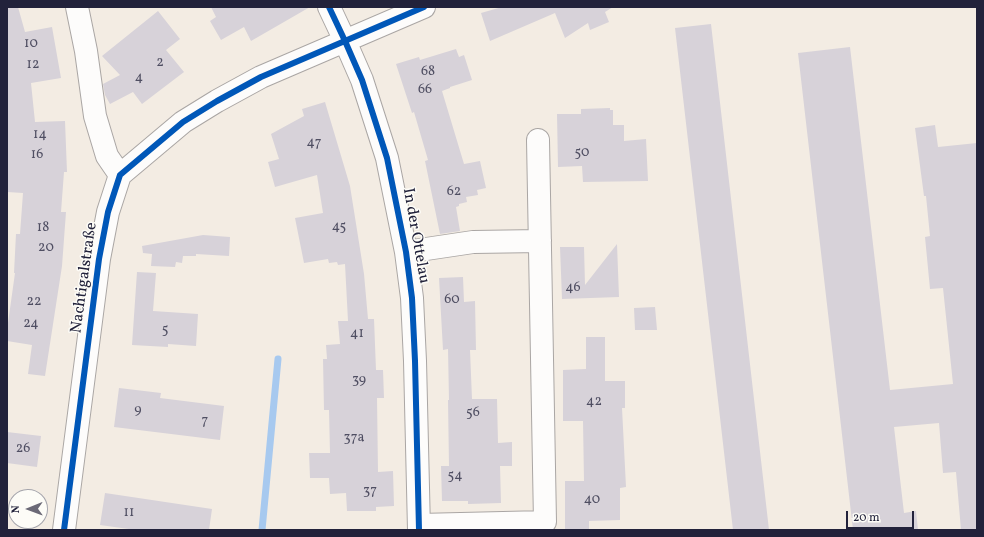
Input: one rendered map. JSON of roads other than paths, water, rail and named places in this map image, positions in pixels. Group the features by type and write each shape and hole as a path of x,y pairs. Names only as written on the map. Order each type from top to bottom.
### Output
{"street":[{"path":"77,7 86,51 95,116 107,156 120,175 183,122 217,101 261,77 424,7"},
{"name":"In der Ottelau","path":"329,7 362,80 387,158 406,252 412,298 415,360 419,528 545,522 538,140"},
{"name":"Nachtigalstraße","path":"64,530 99,259 108,212 120,175"},
{"name":"In der Ottelau","path":"406,252 472,242 540,241"}],"waterway":[{"path":"262,530 278,359"}]}
